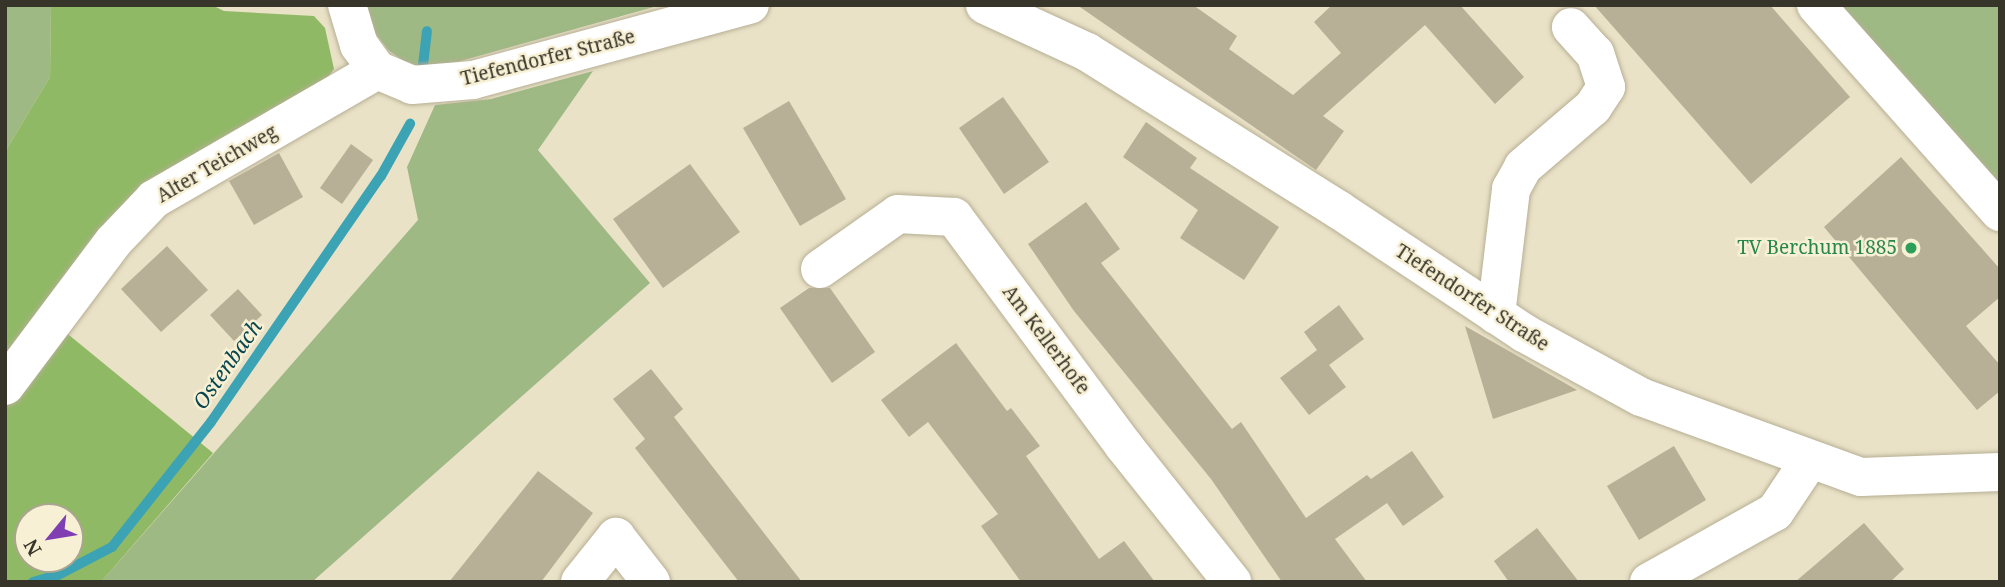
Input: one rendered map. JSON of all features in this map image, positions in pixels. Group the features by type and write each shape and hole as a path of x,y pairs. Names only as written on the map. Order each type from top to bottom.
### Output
{"street":[{"path":"347,5 359,45 377,70"},
{"name":"Tiefendorfer Straße","path":"377,70 412,85 473,79 750,5"},
{"name":"Tiefendorfer Straße","path":"985,5 1087,52 1339,210 1579,367 1641,397 1809,461 1861,477 2000,472"},
{"path":"1816,5 2000,212"},
{"path":"1496,315 1511,189 1523,167 1593,107 1606,87 1595,54 1571,27"},
{"name":"Alter Teichweg","path":"5,386 114,241 154,199 377,70"},
{"name":"Am Kellerhofe","path":"820,269 898,214 954,217 1124,446 1232,582"},
{"path":"1649,582 1738,537 1775,512 1809,461"},
{"path":"580,582 616,537 651,582"}],"green space":[{"path":"5,5 51,5 50,77 5,152"},
{"path":"51,5 212,5 224,11 314,16 325,28 334,69 318,90 133,203 58,326 213,453 101,582 5,582 5,152 50,77"},
{"path":"367,5 661,5 439,67 409,65 388,50 370,26"},
{"path":"1840,5 2000,5 2000,188"},
{"path":"593,71 538,150 650,283 312,582 101,582 418,220 407,167 435,105 491,99"}],"building":[{"path":"1077,5 1193,5 1237,36 1229,49 1293,95 1341,53 1314,22 1332,5 1460,5 1524,77 1495,104 1425,25 1323,116 1344,131 1316,170"},
{"path":"1594,5 1770,5 1850,97 1751,184"},
{"path":"1003,97 1049,162 1004,194 959,128"},
{"path":"789,101 846,199 800,226 743,128"},
{"path":"1146,122 1197,158 1190,168 1279,227 1244,280 1180,238 1198,210 1123,157"},
{"path":"351,144 373,160 342,204 320,188"},
{"path":"279,153 303,197 254,225 229,181"},
{"name":"TV Berchum 1885","path":"1901,157 2000,269 2000,297 1966,326 2000,365 2000,391 1977,410 1824,227"},
{"path":"690,164 740,232 663,288 613,219"},
{"path":"1086,202 1120,249 1101,263 1232,429 1241,422 1306,518 1367,475 1371,479 1412,451 1444,497 1403,526 1387,503 1335,539 1367,582 1282,582 1211,479 1074,311 1028,244"},
{"path":"167,246 208,290 161,332 121,289"},
{"path":"809,288 830,288 875,352 832,383 780,308"},
{"path":"238,289 262,315 234,341 210,315"},
{"path":"1339,305 1364,339 1329,365 1346,387 1309,415 1280,378 1317,350 1304,332"},
{"path":"1465,326 1577,390 1493,419"},
{"path":"956,343 1007,411 1011,408 1040,446 1026,456 1099,559 1124,541 1155,582 1021,582 981,526 998,514 928,422 909,437 881,400"},
{"path":"651,369 683,409 674,417 802,582 739,582 635,448 645,439 613,399"},
{"path":"1674,446 1706,500 1639,540 1607,486"},
{"path":"538,471 593,513 541,582 449,582"},
{"path":"1864,523 1904,569 1890,582 1795,582"},
{"path":"1537,528 1579,582 1509,582 1494,561"}],"waterway":[{"name":"Ostenbach","path":"422,74 427,31"},
{"name":"Ostenbach","path":"33,582 58,575 112,547 211,422 381,176 410,124"}],"place":[{"name":"TV Berchum 1885","path":"1911,248"}]}
